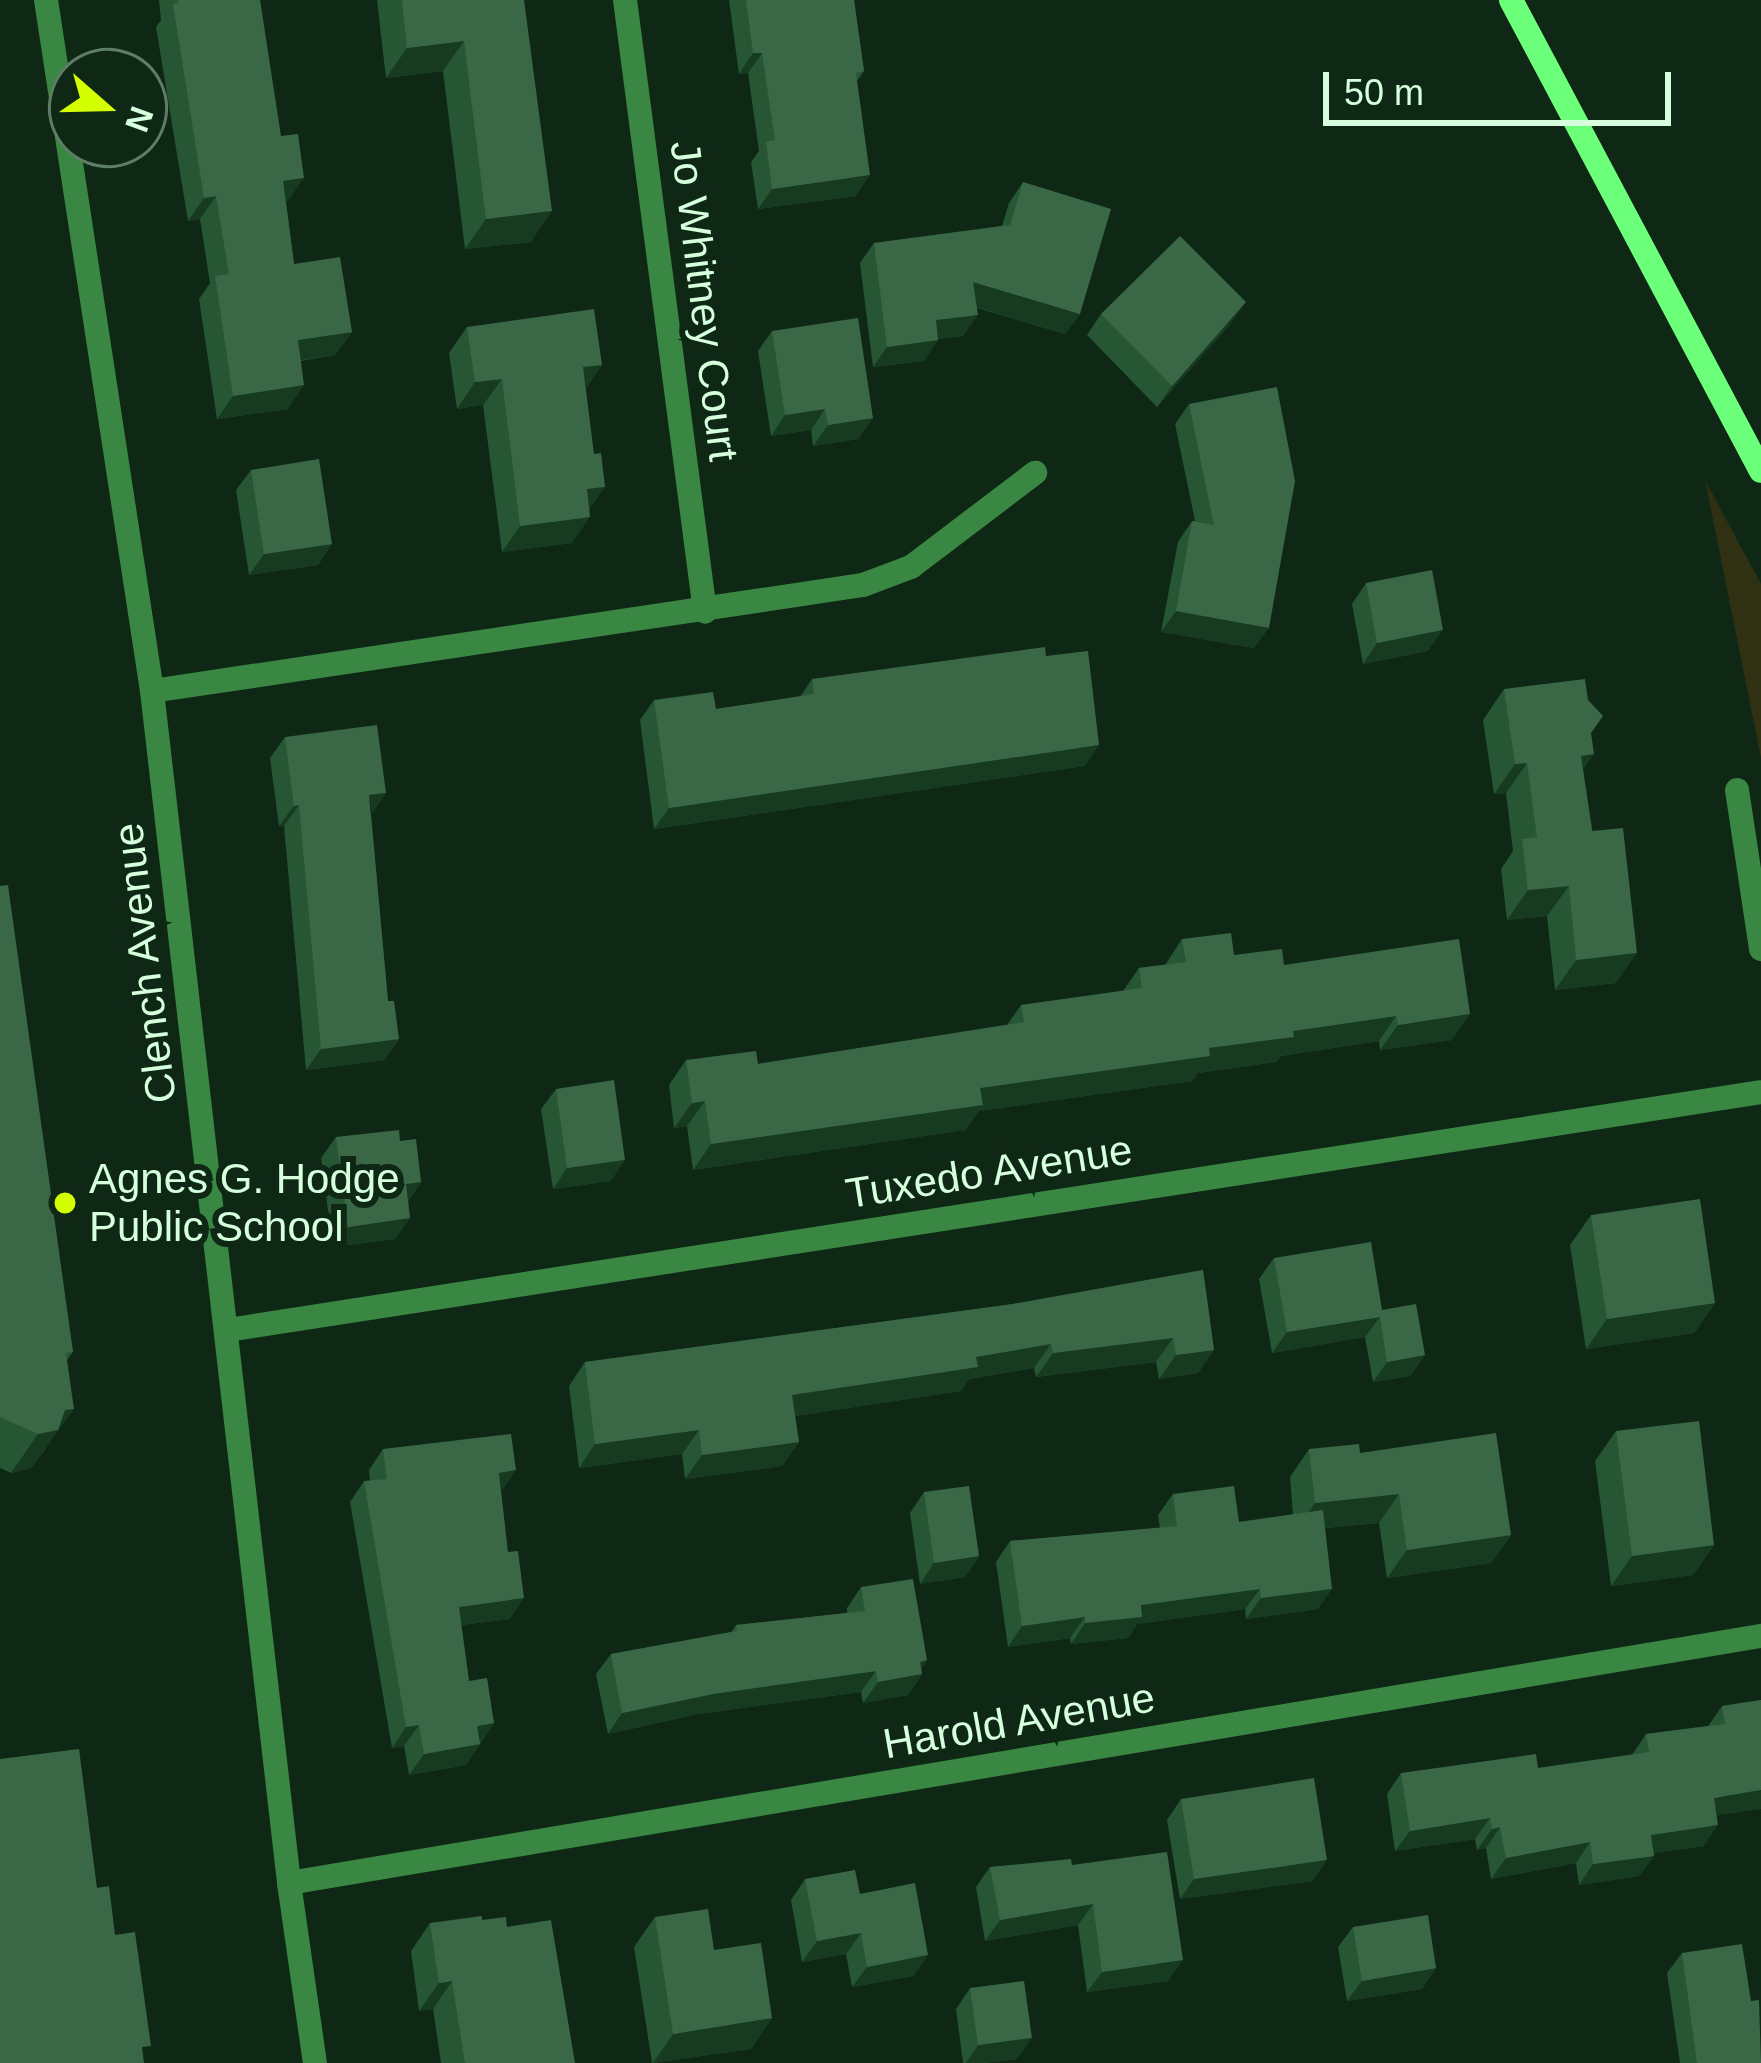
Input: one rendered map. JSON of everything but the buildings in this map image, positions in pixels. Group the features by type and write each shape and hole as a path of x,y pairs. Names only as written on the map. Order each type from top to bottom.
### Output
{"main road":[{"path":"1511,0 1761,471"}],"street":[{"name":"Clench Avenue","path":"46,0 152,691 289,1883 315,2063"},
{"name":"Jo Whitney Court","path":"625,0 705,612"},
{"path":"152,691 863,585 910,567 1035,473"},
{"path":"1737,790 1761,950"},
{"name":"Tuxedo Avenue","path":"228,1330 1761,1092"},
{"name":"Harold Avenue","path":"289,1883 1761,1636"}],"shaded area":[{"path":"1705,480 1761,584 1761,758"}],"place":[{"name":"Agnes G. Hodge Public School","path":"65,1203"}]}
